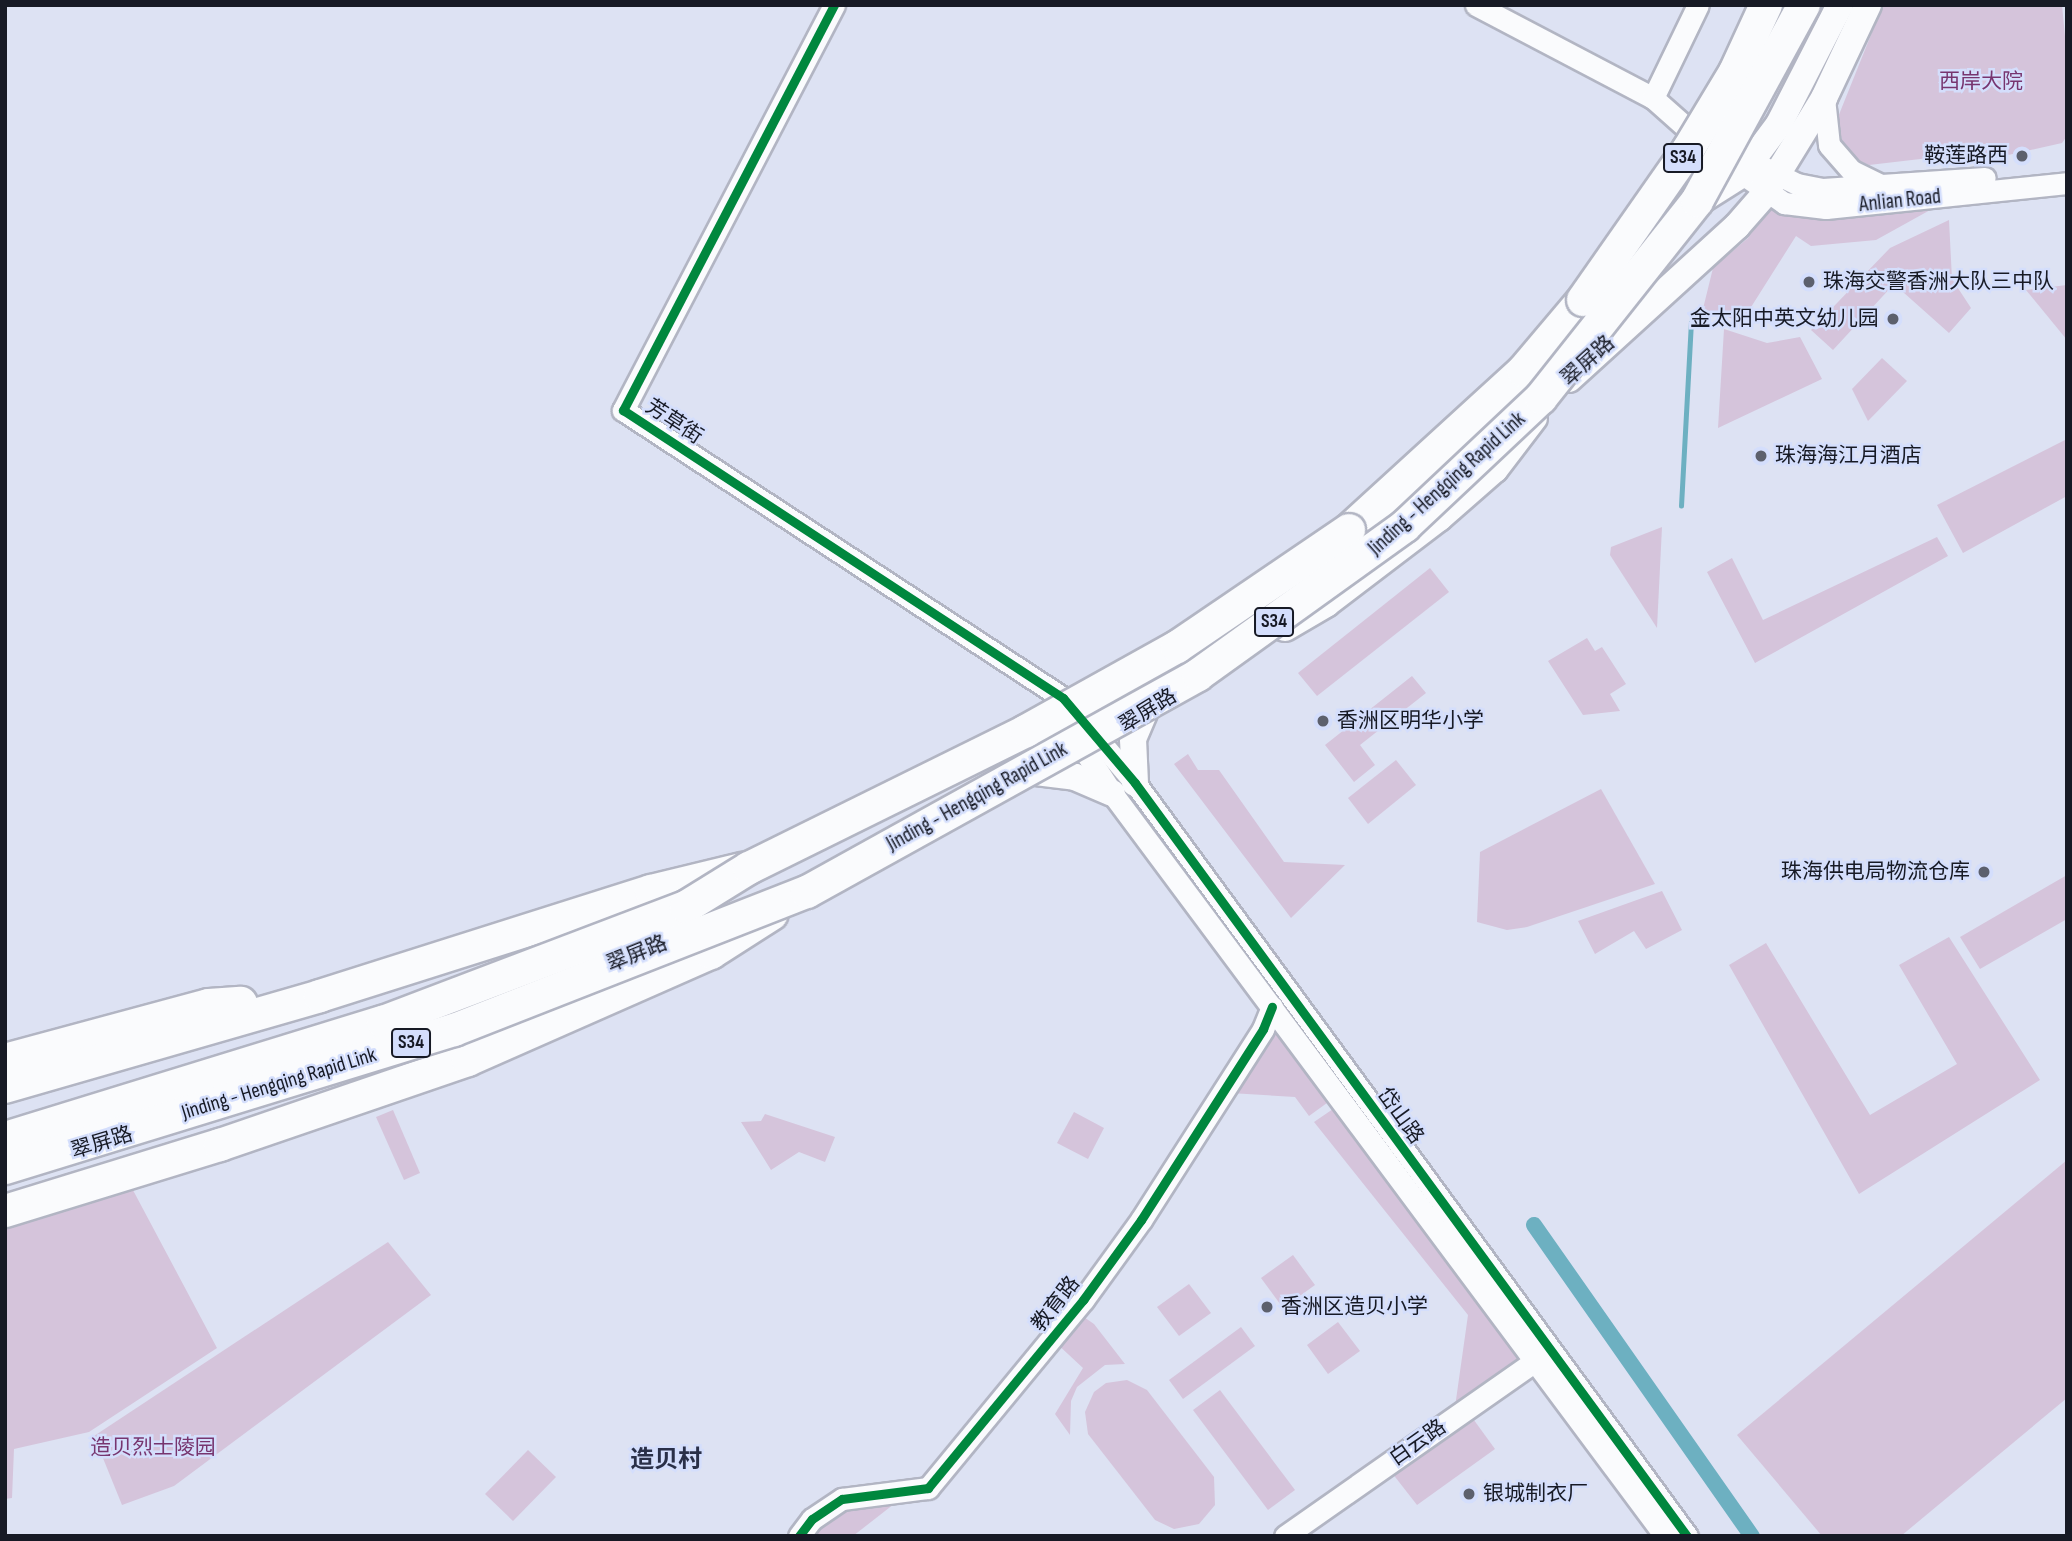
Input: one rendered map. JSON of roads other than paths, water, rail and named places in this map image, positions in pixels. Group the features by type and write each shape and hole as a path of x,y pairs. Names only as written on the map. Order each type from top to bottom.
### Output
{"highway":[{"name":"Jinding - Hengqing Rapid Link","path":"5,1136 446,1000 686,907 749,868 1027,731 1177,647 1349,530 1523,371 1583,300 1688,150 1735,72 1766,5"},
{"name":"Jinding - Hengqing Rapid Link","path":"5,1171 454,1030 807,892 1198,676 1349,571 1405,526 1541,398 1697,201 1804,5"},
{"path":"5,1087 320,996 651,891 749,868"},
{"path":"5,1211 220,1145 468,1060 711,953 807,892"},
{"path":"5,1060 209,1005 320,996"}],"main road":[{"name":"翠屏路","path":"5,1136 337,1027 646,912 781,859 1074,723 1296,585 1393,512 1525,376 1652,231 1746,168 1786,112 1840,5"},
{"name":"翠屏路","path":"5,1171 349,1063 645,952 815,880 1092,745 1326,604 1439,518 1495,469 1550,396 1737,226 1771,184 1824,98 1868,5"},
{"path":"1036,772 1124,788 1133,739 1144,713"}],"street":[{"name":"芳草街","path":"834,5 623,410 1063,698 1074,723"},
{"name":"Anlian Road","path":"1476,5 1653,98 1771,184 1784,203 1826,208 2067,183"},
{"path":"1653,98 1698,5"},
{"path":"1824,98 1829,145 1852,170 1884,187"},
{"name":"Anlian Road","path":"1771,184 1797,184 1824,189 1884,187 2067,169"},
{"name":"岱山路","path":"1074,723 1543,1355 1665,1536"},
{"name":"岱山路","path":"1124,788 1272,1007 1687,1536"},
{"name":"教育路","path":"799,1536 812,1519 842,1499 929,1488 1083,1300 1141,1220 1264,1029 1272,1007"},
{"name":"白云路","path":"1285,1536 1543,1355"}],"waterway":[{"path":"1681,506 1691,323"},
{"path":"1534,1225 1752,1536"}],"place":[{"name":"鞍莲路西","path":"2022,156"},
{"name":"珠海交警香洲大队三中队","path":"1809,282"},
{"name":"金太阳中英文幼儿园","path":"1893,319"},
{"name":"珠海海江月酒店","path":"1761,456"},
{"name":"香洲区明华小学","path":"1323,721"},
{"name":"珠海供电局物流仓库","path":"1984,872"},
{"name":"香洲区造贝小学","path":"1267,1307"},
{"name":"银城制衣厂","path":"1469,1494"}],"district":[{"name":"造贝村","path":"666,1460"}],"park label":[{"name":"西岸大院","path":"1981,82"},
{"name":"造贝烈士陵园","path":"153,1448"}]}
